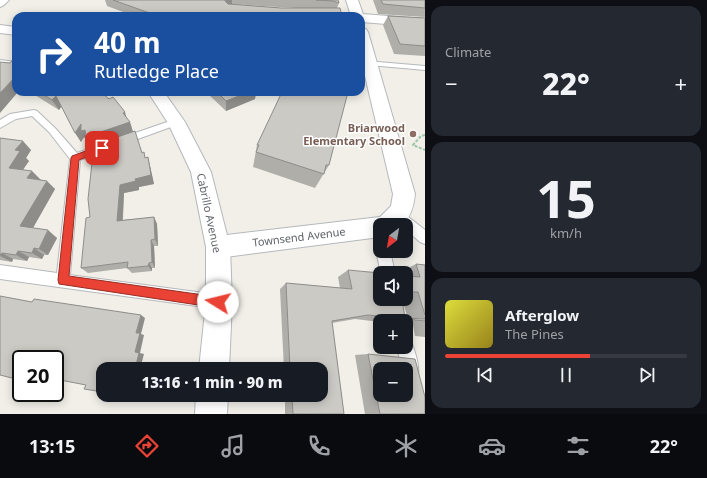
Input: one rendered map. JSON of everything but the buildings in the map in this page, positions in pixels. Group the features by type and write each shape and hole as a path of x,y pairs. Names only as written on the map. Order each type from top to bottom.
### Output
{"street":[{"path":"0,3 3,0"},
{"path":"352,0 356,12"},
{"path":"365,18 425,23"},
{"path":"0,29 12,30"},
{"path":"365,48 404,194 404,203 391,218"},
{"name":"Cabrillo Avenue","path":"159,96 176,122 202,172 218,247 218,302 214,362"},
{"name":"Townsend Avenue","path":"218,247 373,227"},
{"path":"211,414 212,402"}],"lane":[{"path":"0,62 12,64"},
{"path":"369,63 425,68"},
{"path":"0,125 13,116 25,113 34,113 52,130 75,158 63,280"},
{"path":"75,158 176,122"},
{"path":"413,234 425,238"},
{"path":"0,272 218,302"},
{"path":"407,354 415,392"}],"path":[{"path":"425,135 421,136 413,145 425,150"}],"place":[{"name":"Briarwood Elementary School","path":"413,134"}],"route":[{"path":"102,148 75,158 63,280 218,302"}]}
